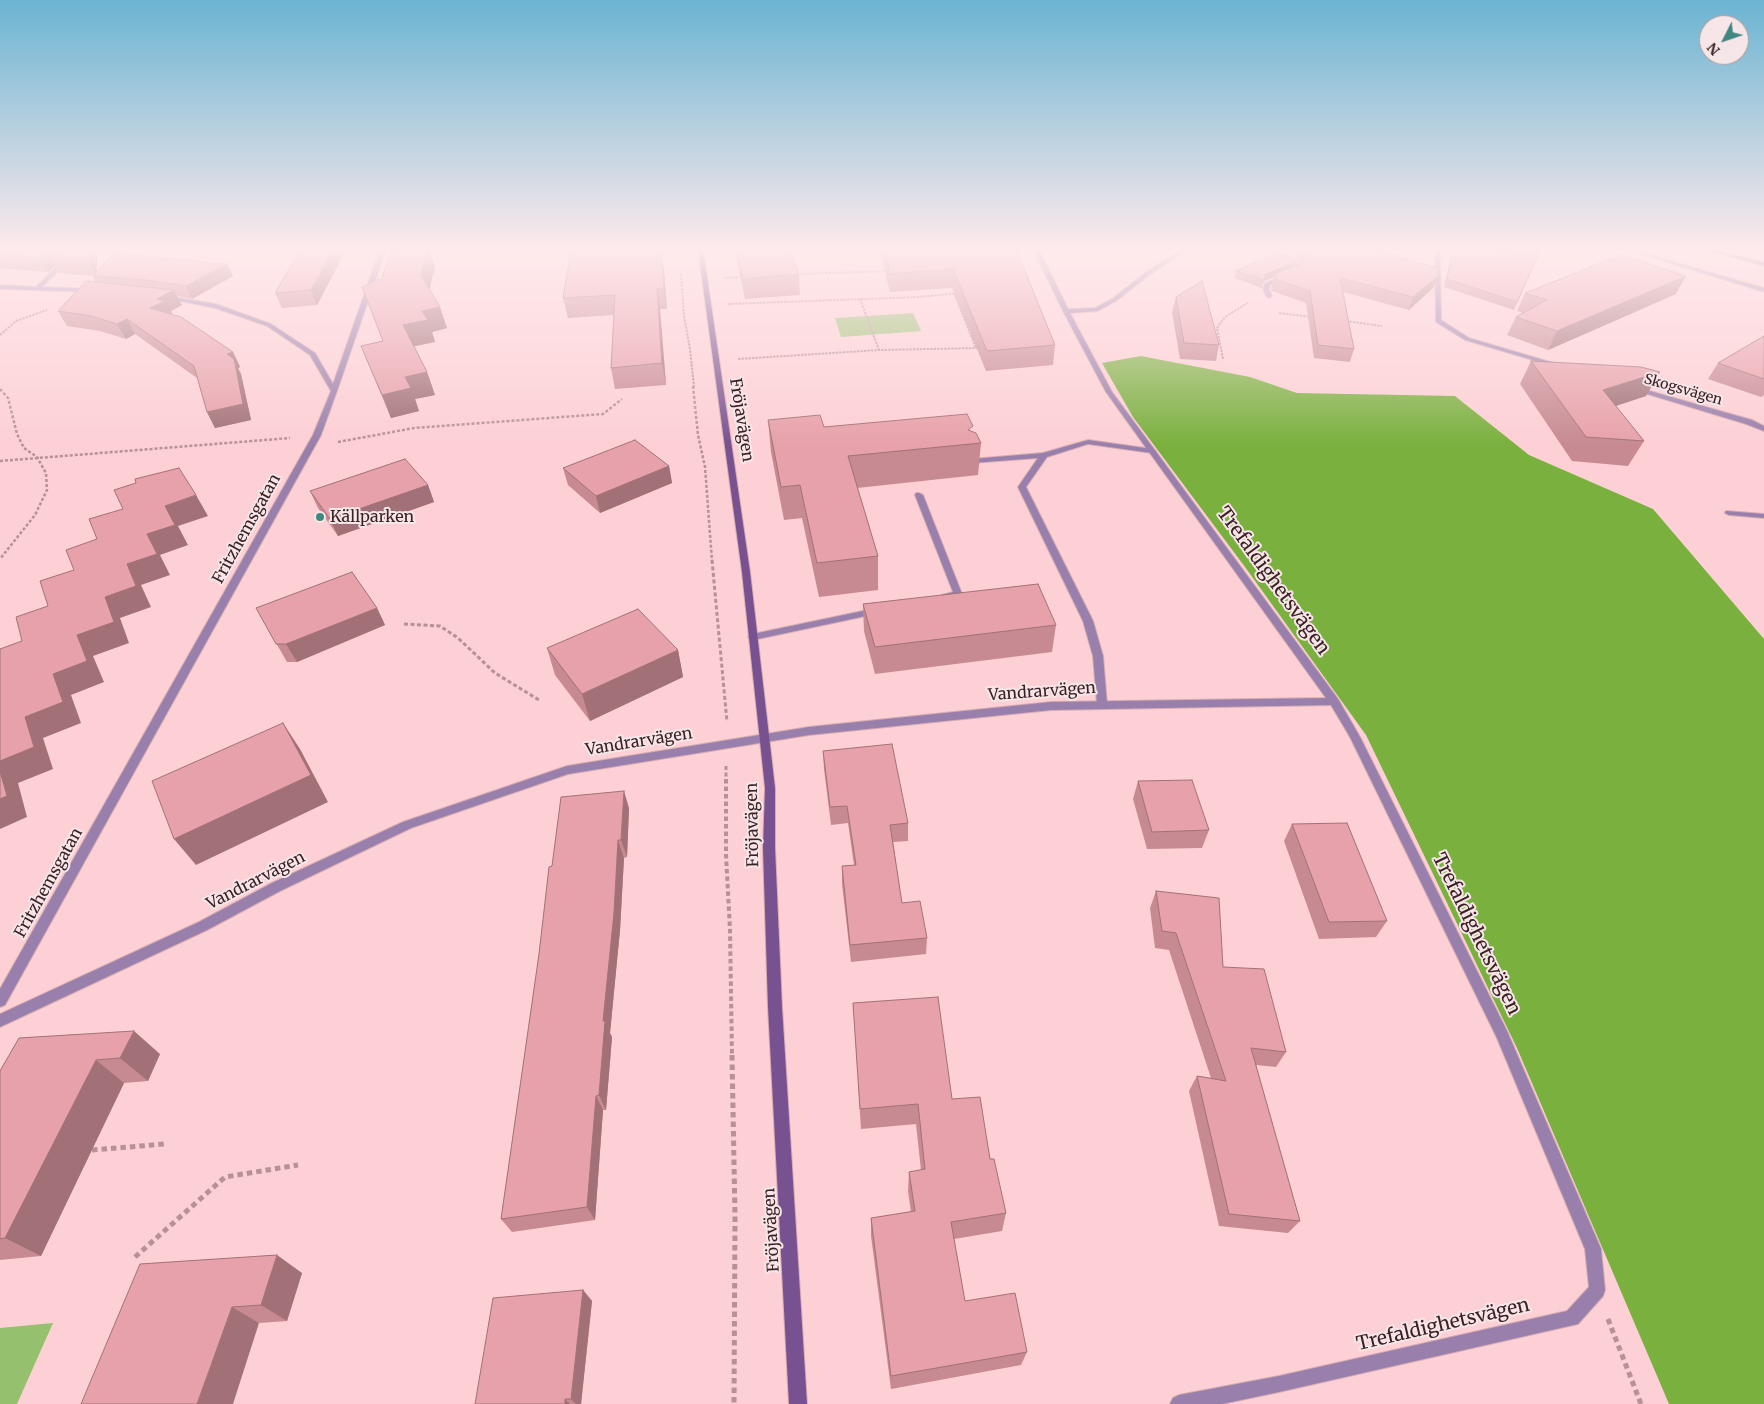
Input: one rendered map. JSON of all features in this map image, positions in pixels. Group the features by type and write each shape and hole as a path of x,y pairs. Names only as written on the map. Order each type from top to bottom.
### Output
{"street":[{"path":"240,315 269,325 313,354 334,391"},
{"name":"Fritzhemsgatan","path":"0,1001 317,435 360,315"},
{"name":"Fröjavägen","path":"708,315 736,495 770,788 769,848 775,1007 798,1404"},
{"name":"Trefaldighetsvägen","path":"1068,315 1109,392 1334,701 1355,737 1502,1035 1593,1249 1597,1290 1572,1318 1279,1384 1179,1404"},
{"path":"1438,315 1438,321 1467,339 1558,366"},
{"name":"Skogsvägen","path":"1625,386 1749,422 1764,429"},
{"path":"972,461 1044,455 1088,442 1152,451"},
{"path":"1044,455 1022,487 1088,621 1098,656 1102,704"},
{"path":"919,495 958,594 939,598"},
{"path":"1729,513 1764,516"},
{"path":"753,637 890,608"},
{"name":"Vandrarvägen","path":"0,1021 203,926 276,887 406,826 568,770 819,730 1051,706 1334,701"}],"path":[{"path":"684,315 690,349 698,435 705,467 714,596 727,718 726,855 730,940 735,1217 734,1404"},
{"path":"866,315 879,350"},
{"path":"962,315 976,348"},
{"path":"1223,359 1217,328 1229,315"},
{"path":"1290,315 1316,318"},
{"path":"1344,321 1382,326"},
{"path":"715,360 879,350 984,348"},
{"path":"0,389 8,398 17,434 24,448 37,458 46,473 47,490 34,515 0,559"},
{"path":"404,624 440,626 458,638 495,674 540,700"},
{"path":"92,1150 165,1144"},
{"path":"135,1257 225,1177 298,1165"},
{"path":"1597,1290 1642,1404"}],"green space":[{"path":"914,315 921,331 841,337 835,318"},
{"path":"1141,356 1250,377 1297,393 1455,396 1529,455 1653,509 1764,639 1764,1404 1669,1404 1517,1048 1366,735 1245,567 1133,417 1102,363"},
{"path":"53,1323 17,1404 0,1404 0,1328"}],"building":[{"path":"81,315 172,315 181,317 233,352 227,354 234,359 243,404 207,412 194,366 127,319 117,324"},
{"path":"373,315 424,315 428,320 403,325 427,372 405,377 411,388 382,395 361,346 383,341"},
{"path":"614,315 659,315 662,363 611,368"},
{"path":"972,315 1043,315 1055,345 987,351"},
{"path":"1179,315 1211,315 1219,345 1184,343"},
{"path":"1313,315 1347,315 1354,349 1318,345"},
{"path":"1521,315 1596,315 1557,331 1516,317"},
{"path":"1764,336 1764,379 1718,363"},
{"path":"1531,361 1641,367 1660,372 1603,390 1644,441 1586,437"},
{"path":"967,414 973,426 968,430 976,433 981,443 848,456 878,556 817,563 800,485 781,487 768,420 820,415 824,427"},
{"path":"635,440 669,466 596,496 563,468"},
{"path":"405,459 428,485 330,519 310,491"},
{"path":"179,468 196,495 165,506 175,525 147,534 157,554 127,564 136,586 105,597 114,622 77,635 87,661 53,674 63,702 25,717 34,747 0,761 0,649 22,641 16,617 48,606 40,581 74,570 66,550 97,539 89,519 123,509 114,490 136,483 135,479"},
{"path":"352,572 377,608 286,644 276,644 256,608"},
{"path":"1038,584 1056,625 875,647 863,604"},
{"path":"638,609 678,650 582,694 547,648"},
{"path":"283,723 311,775 174,839 152,781"},
{"path":"892,744 908,823 890,825 902,903 920,901 927,938 850,945 842,866 856,865 847,806 830,807 823,751"},
{"path":"0,771 7,796 0,799"},
{"path":"1192,780 1209,830 1152,832 1138,781"},
{"path":"624,791 621,840 618,840 614,913 603,1021 605,1021 599,1095 596,1096 587,1207 501,1219 539,954 549,867 552,866 561,797"},
{"path":"1347,823 1387,921 1329,922 1292,824"},
{"path":"1156,891 1219,898 1223,967 1264,969 1286,1052 1251,1048 1300,1221 1229,1214 1197,1076 1226,1081 1176,933 1162,931"},
{"path":"938,997 952,1099 980,1097 990,1159 994,1159 1006,1213 951,1222 965,1301 1015,1293 1027,1352 891,1376 871,1218 915,1211 909,1172 925,1169 918,1104 860,1109 853,1003"},
{"path":"134,1031 120,1058 96,1060 5,1238 0,1239 0,1071 19,1038"},
{"path":"277,1255 261,1305 232,1307 197,1404 81,1404 140,1264"},
{"path":"583,1290 571,1399 565,1399 565,1404 475,1404 493,1298"}],"place":[{"name":"Källparken","path":"320,517"}]}
